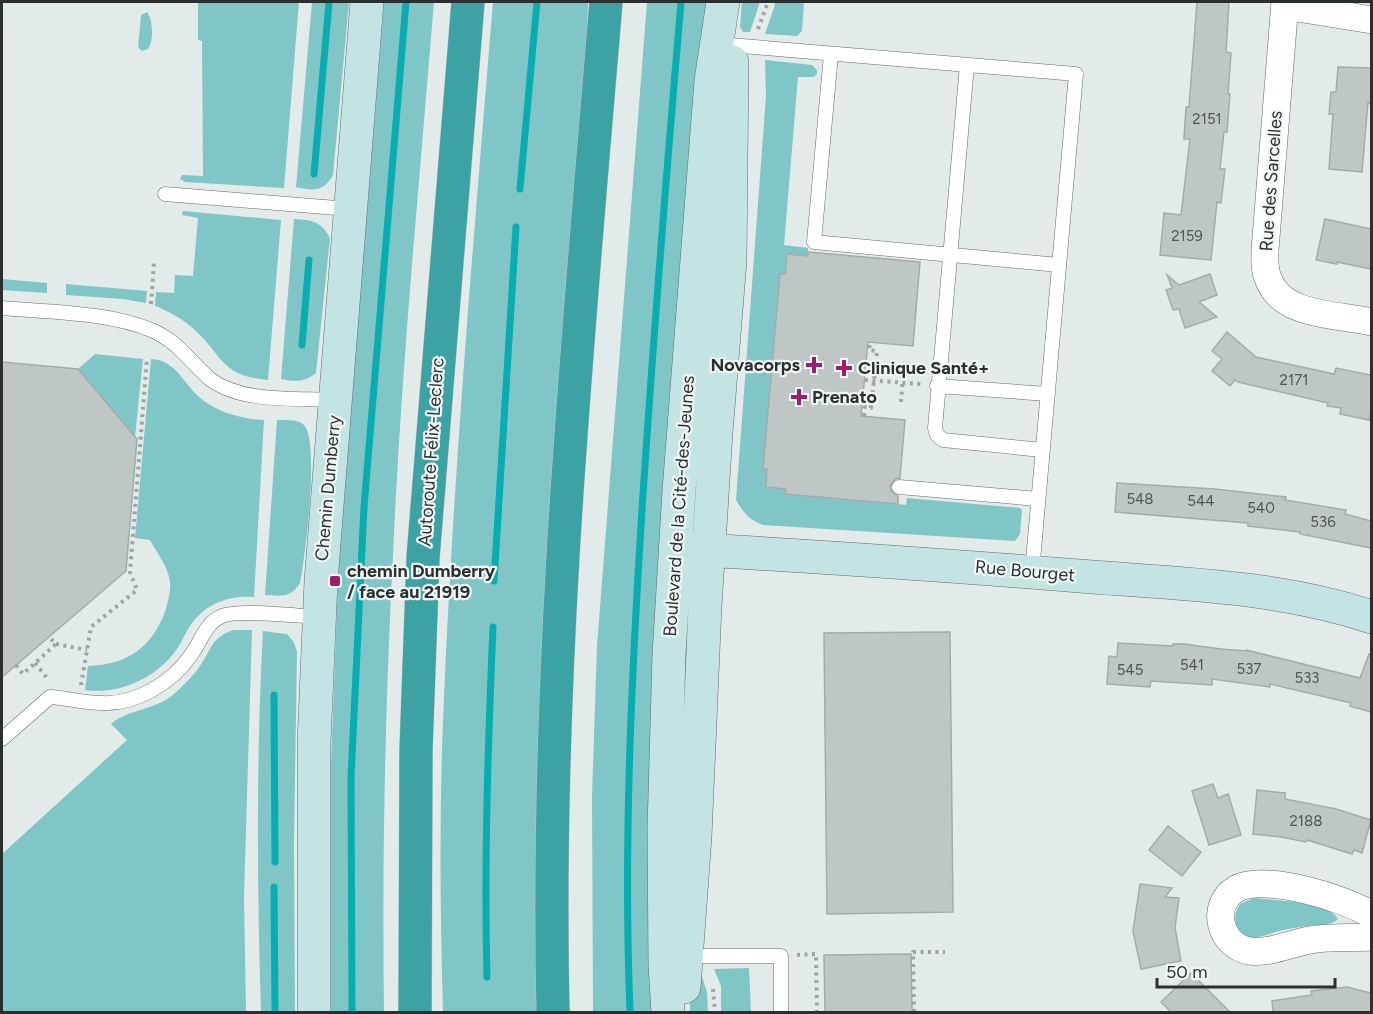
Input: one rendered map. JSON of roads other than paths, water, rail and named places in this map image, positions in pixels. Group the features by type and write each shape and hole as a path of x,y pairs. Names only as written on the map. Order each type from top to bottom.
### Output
{"highway":[{"name":"Autoroute Félix-Leclerc","path":"415,1012 416,750 423,558 468,2"},
{"path":"553,1012 554,777 562,563 570,431 606,2"}],"street":[{"name":"Chemin Dumberry","path":"314,1012 314,767 319,617 349,209 367,2"},
{"name":"Boulevard de la Cité-des-Jeunes","path":"668,1012 665,965 664,829 669,655 675,548 711,81 735,42 723,2"},
{"name":"Boulevard de la Cité-des-Jeunes","path":"681,1012 695,837 709,550 730,261 735,42 732,2"},
{"path":"1285,4 1371,21"},
{"name":"Rue des Sarcelles","path":"1285,4 1265,250 1266,271 1271,287 1290,304 1371,322"},
{"name":"Rue Bourget","path":"675,548 1032,572 1240,590 1330,605 1371,617"},
{"path":"1371,915 1343,901 1316,892 1261,884 1239,888 1230,894 1222,910 1221,920 1222,930 1227,938 1234,945 1252,951 1318,939 1371,937"}],"lane":[{"path":"735,42 831,54 1076,75 1032,572"},
{"path":"831,54 814,242 1059,265"},
{"path":"967,65 935,428 937,435 943,440 1042,450"},
{"path":"165,194 349,209"},
{"path":"2,308 128,321 170,340 209,378 234,392 251,396 335,400"},
{"path":"937,386 1048,394"},
{"path":"899,487 1038,500"},
{"path":"2,739 50,697 103,704 132,698 162,685 183,665 208,628 221,616 243,613 319,617"},
{"path":"687,956 781,956 782,1012"}],"waterway":[{"path":"314,174 329,2"},
{"path":"352,1012 351,777 364,507 406,2"},
{"path":"520,189 537,2"},
{"path":"630,1012 628,817 635,623 681,2"},
{"path":"494,581 516,227"},
{"path":"302,345 309,260"},
{"path":"487,977 487,802 493,627"},
{"path":"274,695 275,862"},
{"path":"274,887 275,1012"}],"place":[{"name":"Novacorps","path":"814,365"},
{"name":"Clinique Santé+","path":"844,368"},
{"name":"Prenato","path":"799,397"},
{"name":"chemin Dumberry / face au 21919","path":"335,581"}]}
